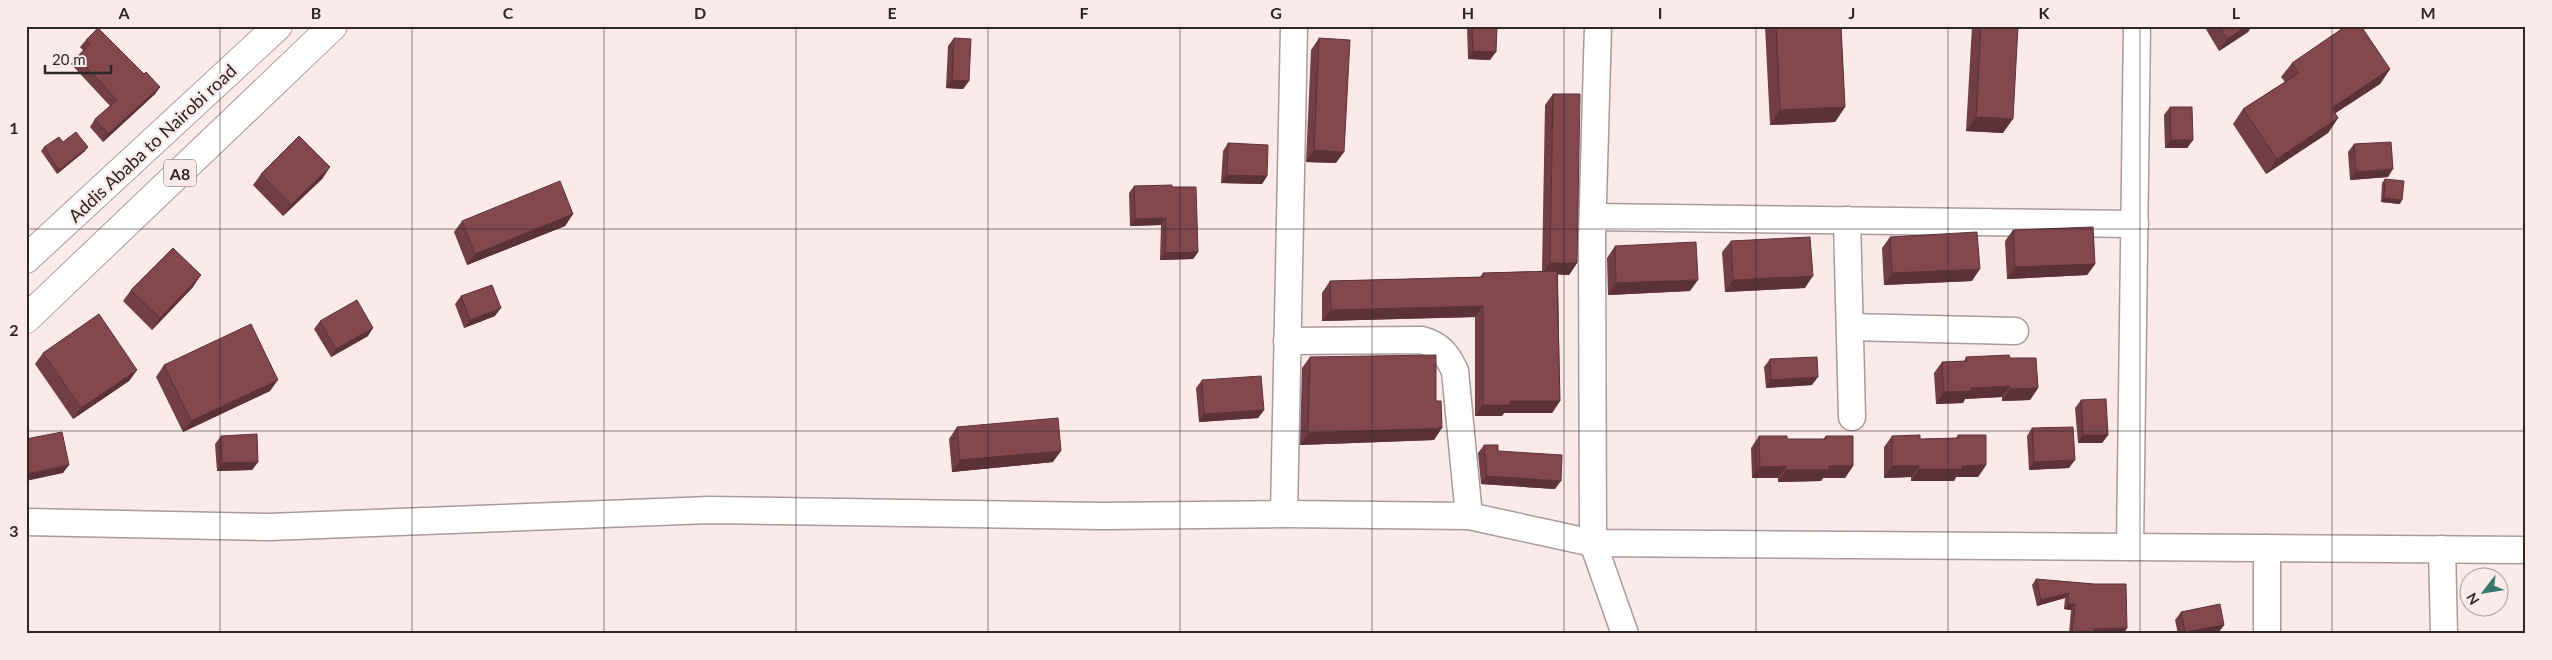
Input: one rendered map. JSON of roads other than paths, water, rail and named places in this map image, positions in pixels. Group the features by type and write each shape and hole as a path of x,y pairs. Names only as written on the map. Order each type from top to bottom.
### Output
{"highway":[{"name":"Addis Ababa to Nairobi road","path":"26,259 278,26"},
{"name":"A8","path":"26,319 333,26"}],"street":[{"path":"1284,514 1294,26"},
{"path":"1598,26 1593,217 1594,542 1625,634"},
{"path":"2130,547 2137,26"},
{"path":"1593,217 2135,224"},
{"path":"1847,220 1852,417"},
{"path":"1850,327 2015,331"},
{"path":"1287,341 1422,340 1435,344 1448,356 1455,371 1469,516"},
{"path":"26,522 269,527 709,510 1103,516 1284,514 1469,516 1594,542 2526,550"},
{"path":"2267,548 2267,634"},
{"path":"2442,549 2444,634"}]}
